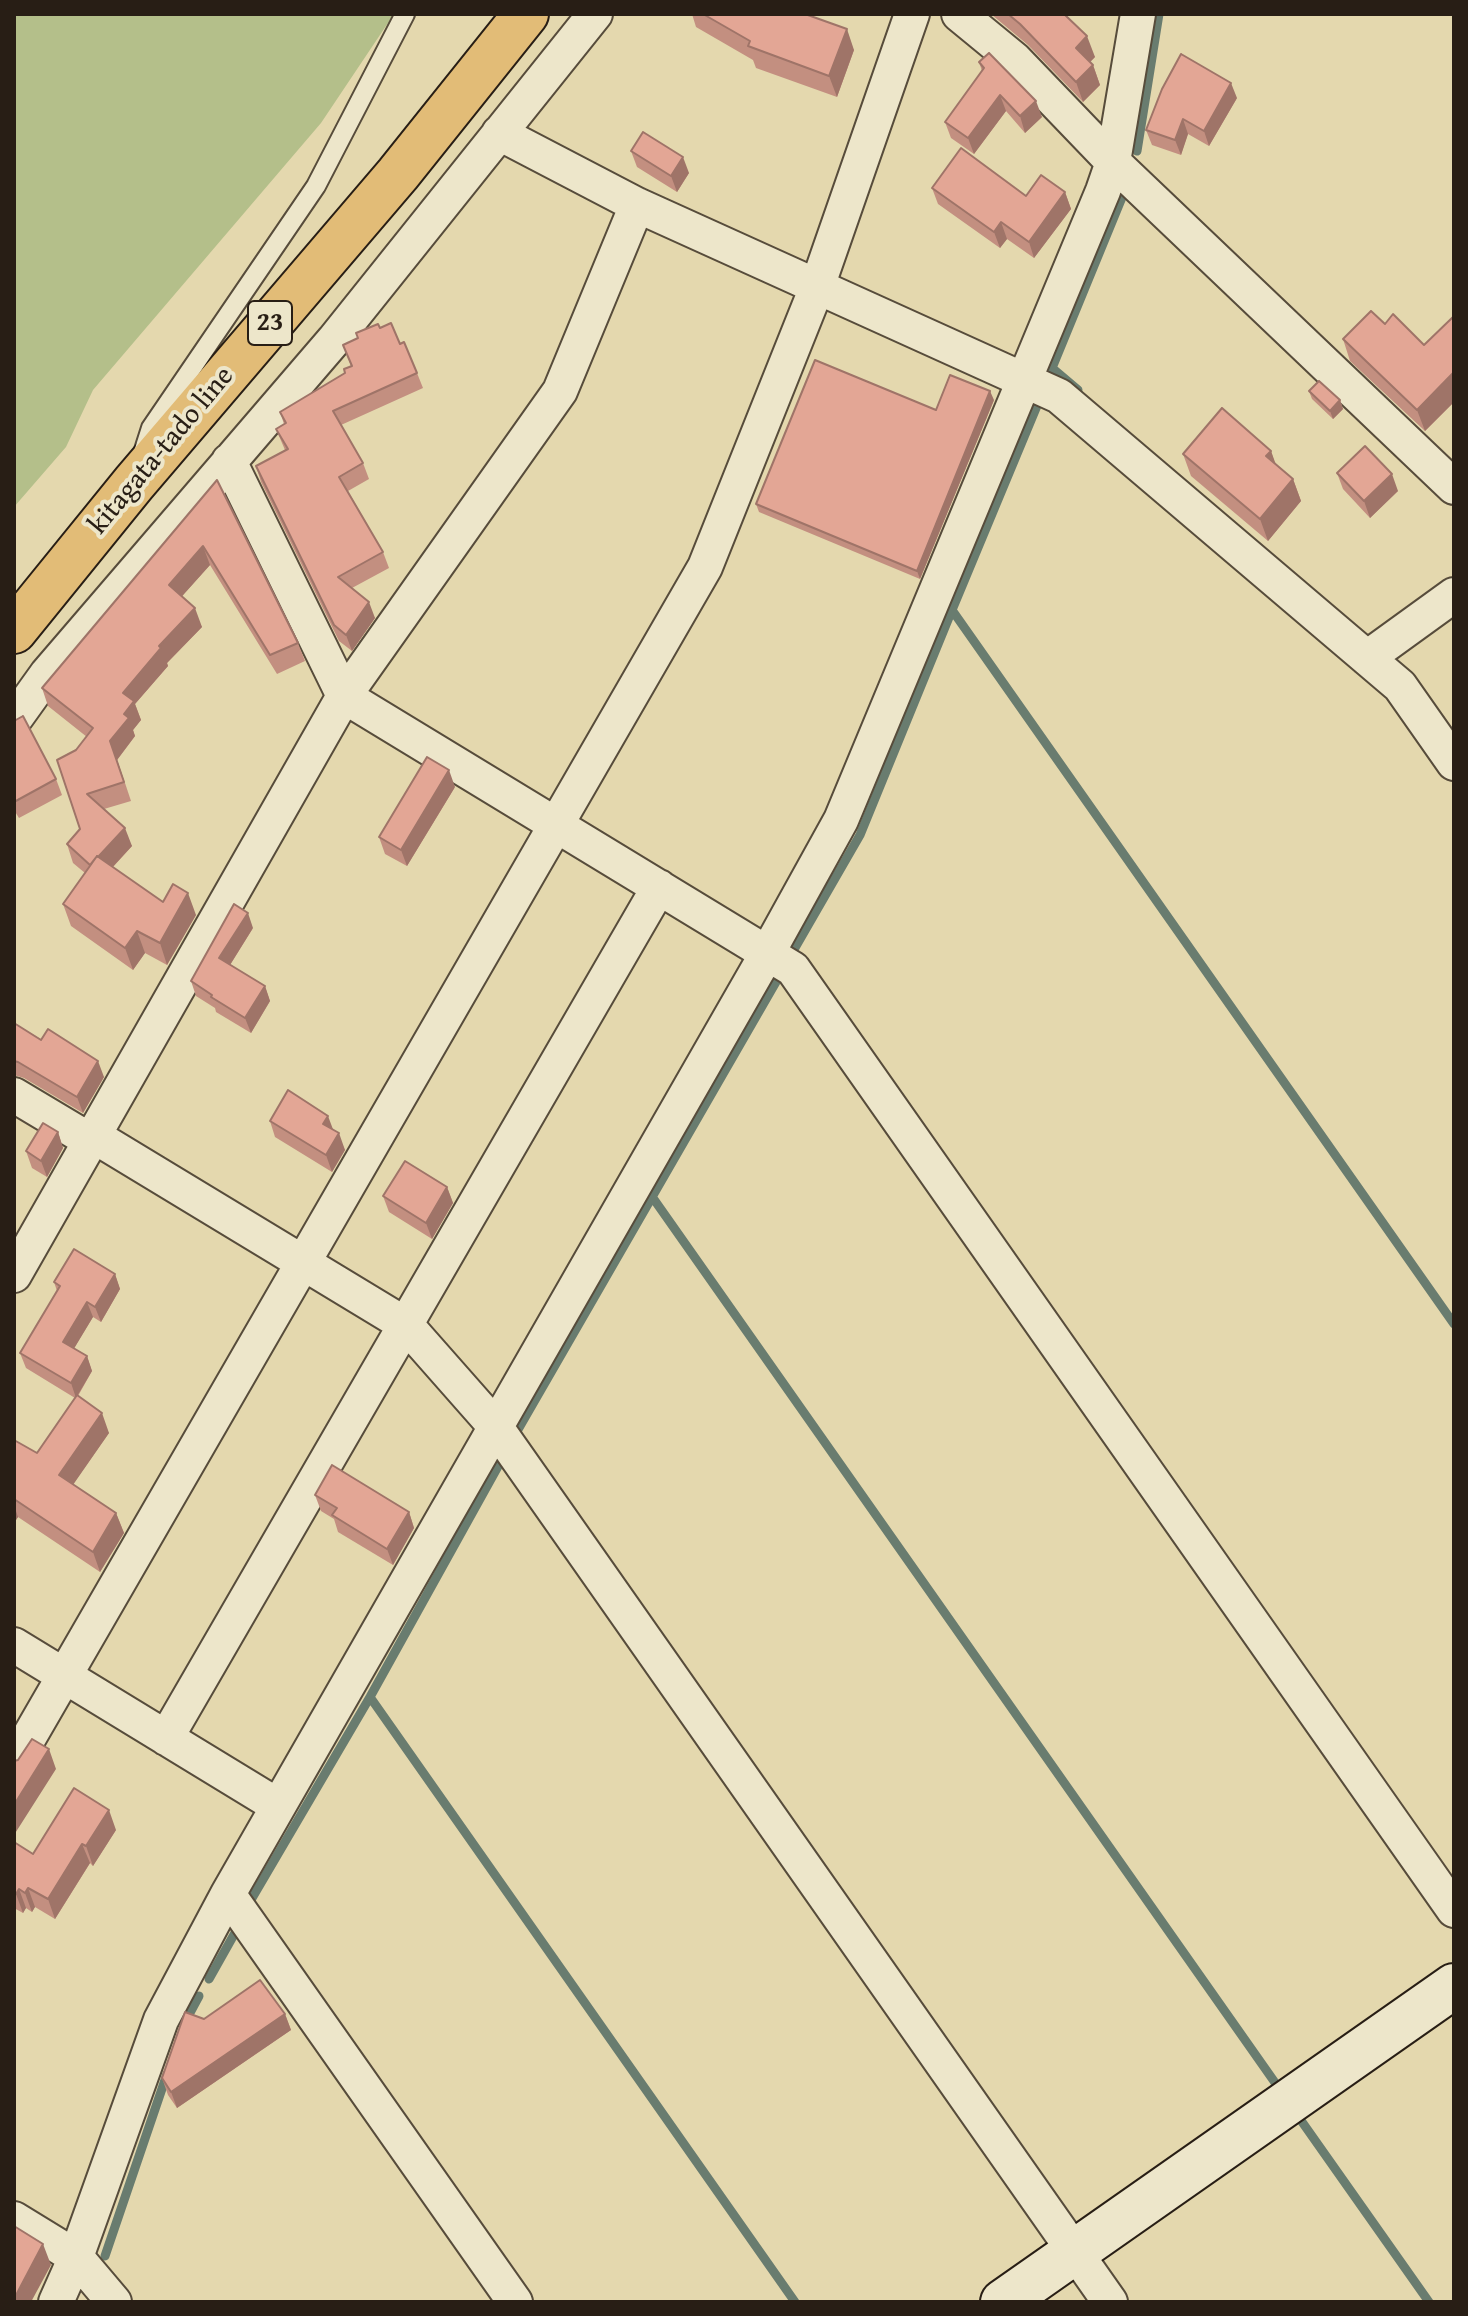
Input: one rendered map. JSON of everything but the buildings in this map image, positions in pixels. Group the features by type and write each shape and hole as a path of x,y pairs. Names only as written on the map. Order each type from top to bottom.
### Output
{"main road":[{"name":"kitagata-tado line","path":"14,631 134,483 398,174 526,14"}],"street":[{"path":"14,720 47,674 334,340 595,14"},
{"path":"14,1763 705,567 817,287 912,14"},
{"path":"959,14 1015,60 1113,162 1454,487"},
{"path":"56,2302 76,2257 161,2020 228,1894 841,820 1113,162 1138,14"},
{"path":"499,133 637,205 1059,396 1400,686 1454,763"},
{"path":"14,1275 344,696 560,391 637,205"},
{"path":"229,461 344,696 793,969 1454,1910"},
{"path":"1367,658 1454,595"},
{"path":"166,1738 659,887"},
{"path":"14,1095 406,1325 495,1426 1110,2302"},
{"path":"14,1645 278,1806"},
{"path":"228,1894 515,2302"},
{"path":"1003,2302 1454,1986"},
{"path":"14,2219 76,2257 114,2302"}],"lane":[{"path":"134,483 151,428 316,186 405,14"}],"green space":[{"path":"14,14 394,14 321,123 93,390 66,447 14,507"}],"waterway":[{"path":"1137,151 1159,14"},
{"path":"1078,390 1052,368 1123,195"},
{"path":"1039,401 952,610 1454,1324"},
{"path":"792,953 860,835 952,610"},
{"path":"516,1433 780,975"},
{"path":"653,1198 1276,2084"},
{"path":"248,1905 370,1697 501,1461"},
{"path":"370,1697 795,2302"},
{"path":"209,1979 236,1931 240,1936"},
{"path":"185,2022 199,1996"},
{"path":"105,2256 167,2074"},
{"path":"1300,2119 1429,2302"}]}
